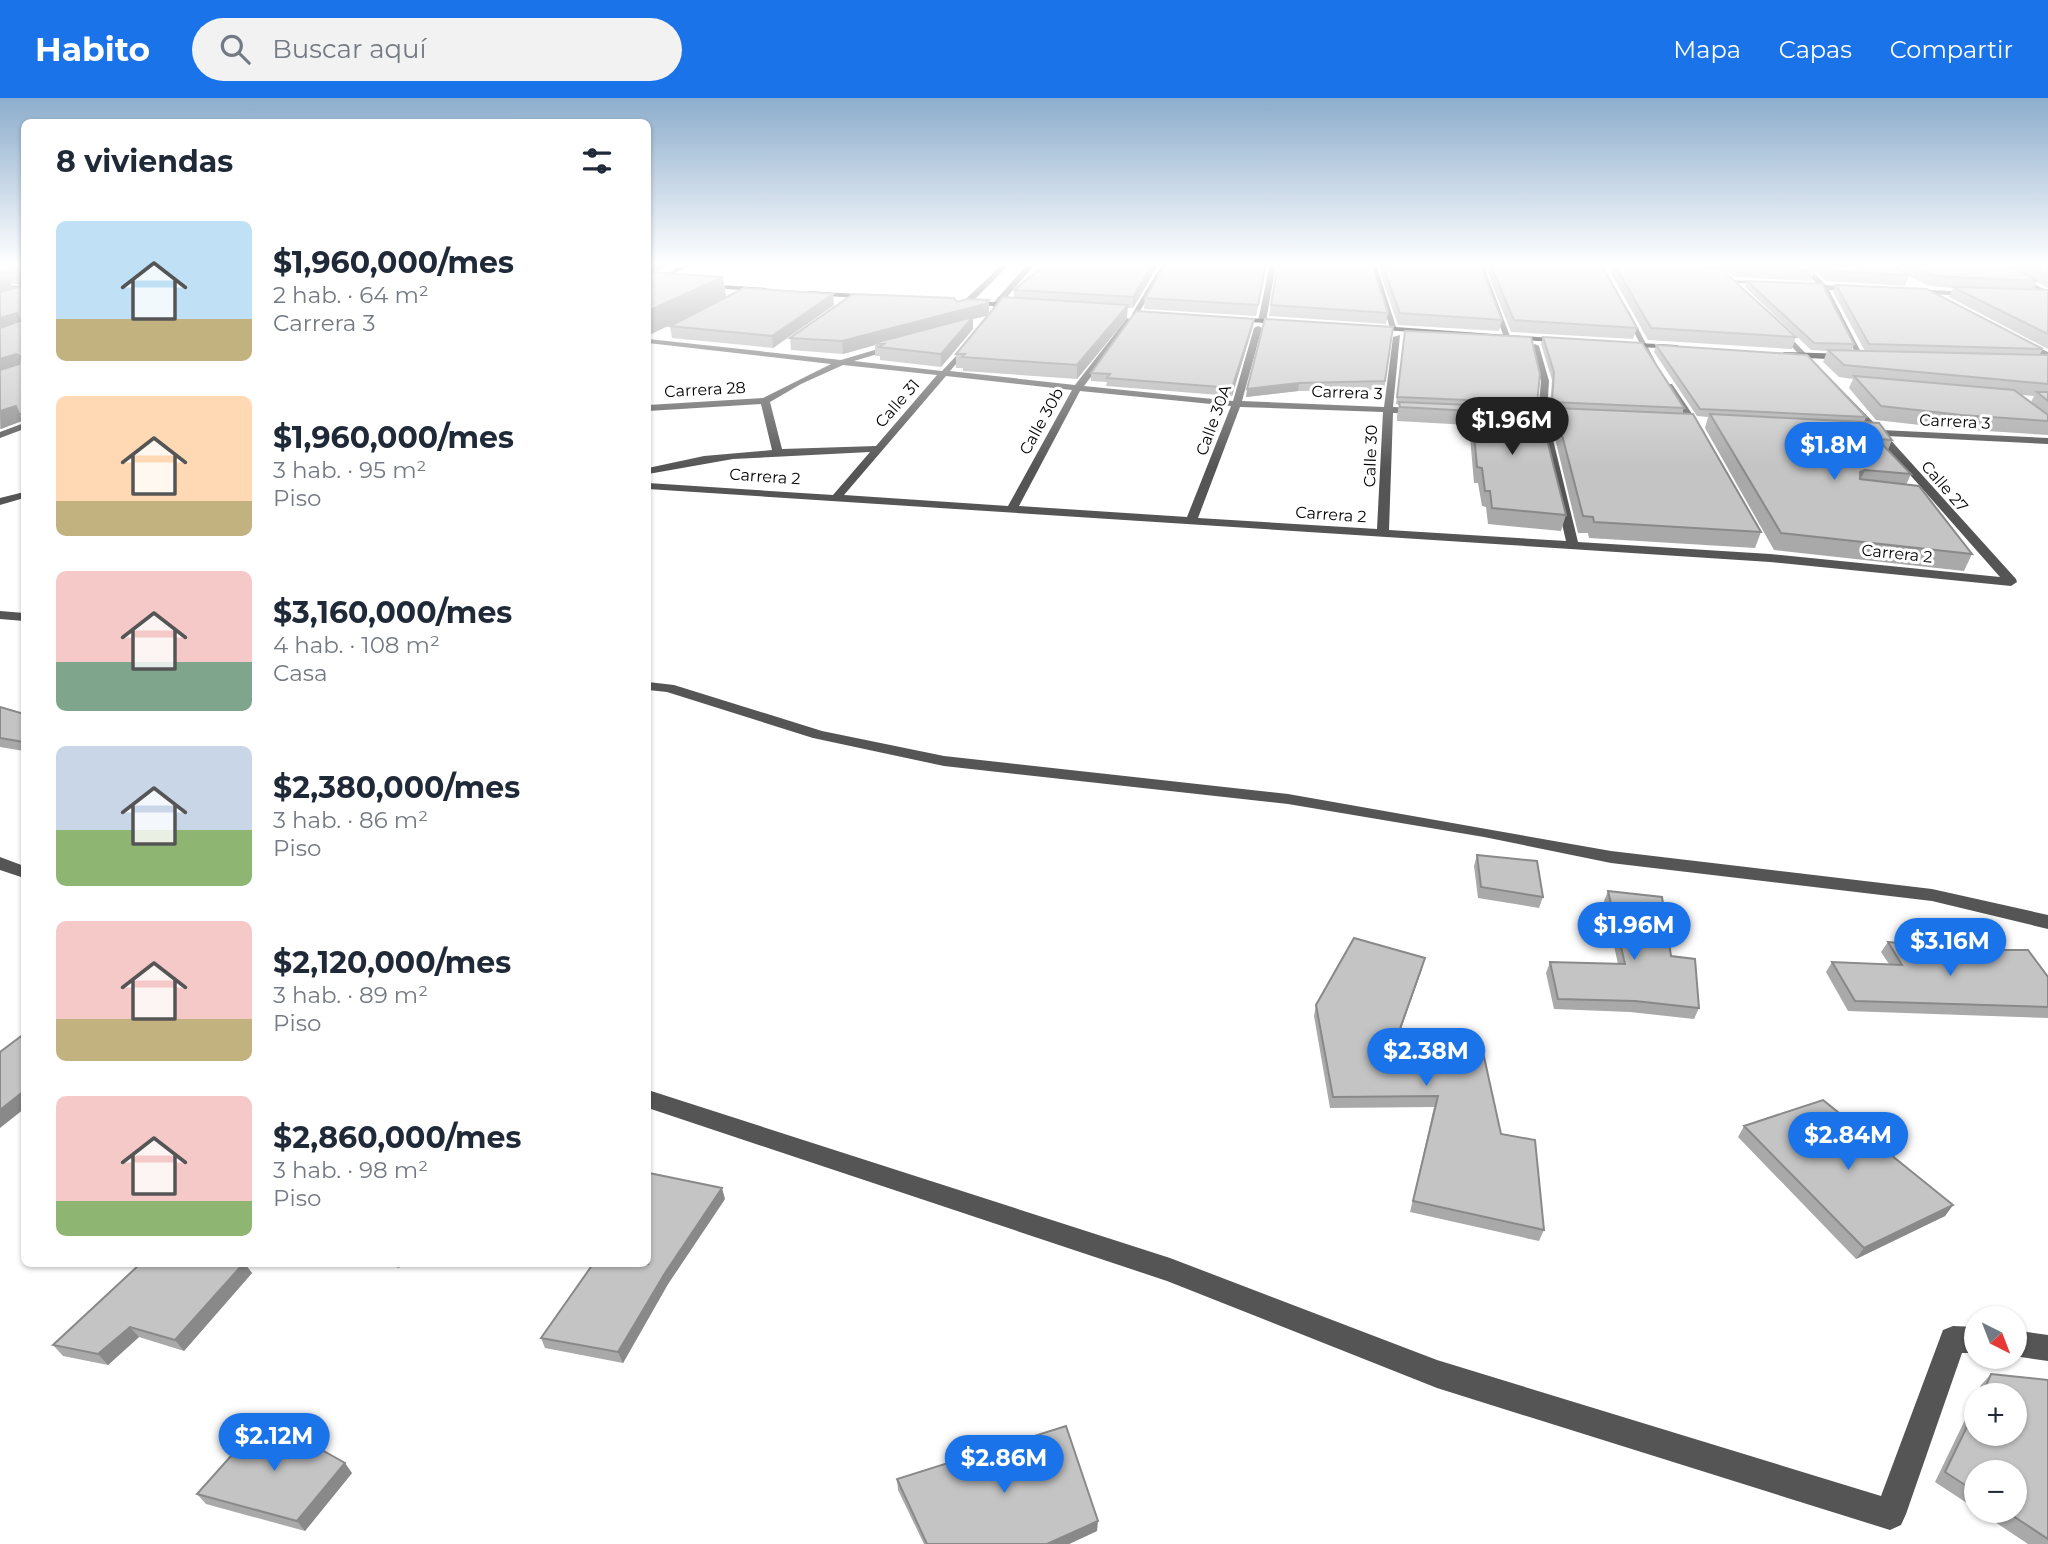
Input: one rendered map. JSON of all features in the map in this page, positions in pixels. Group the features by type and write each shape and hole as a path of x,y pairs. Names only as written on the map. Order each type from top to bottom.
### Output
{"main road":[{"path":"1369,335 1395,332 1508,337 1573,344 1535,346 1395,332 1391,331"},
{"path":"1616,344 1645,349"},
{"path":"1608,350 1689,351"},
{"path":"1781,357 1869,360"},
{"path":"2035,361 2048,362"}],"street":[{"path":"651,341 672,331"},
{"name":"Calle 31","path":"835,498 979,331"},
{"name":"Calle 30b","path":"1012,508 1077,389 1120,331"},
{"name":"Calle 30A","path":"1191,521 1237,404 1258,331"},
{"path":"1506,331 1508,337"},
{"path":"1636,331 1706,444"},
{"name":"Calle 27","path":"1782,331 1835,382 1880,433 1927,497 2011,582"},
{"path":"1852,331 1869,360"},
{"name":"Calle 30","path":"1383,535 1388,410 1395,332"},
{"path":"2011,336 2048,355"},
{"path":"777,451 765,401 836,361 913,341"},
{"name":"Carrera 3","path":"651,342 1237,404 1439,412"},
{"path":"1535,346 1545,381 1542,416 1573,546"},
{"path":"774,355 785,347"},
{"path":"1835,382 1849,384"},
{"name":"Carrera 28","path":"651,408 765,401"},
{"path":"1503,415 1583,418"},
{"path":"1679,421 1706,423"},
{"name":"Carrera 3","path":"1854,432 2048,441"},
{"path":"0,435 21,433"},
{"path":"0,447 21,434"},
{"path":"651,470 675,464 777,451 878,449"},
{"name":"Carrera 2","path":"651,486 1012,508 1383,535 1767,553 2011,582"},
{"path":"0,502 21,496"},
{"path":"0,615 21,617"},
{"path":"651,686 668,688 819,734 944,761 1288,799 1484,832 1611,857 1932,895 2048,922"},
{"path":"0,863 21,871"},
{"path":"651,1100 1170,1270 1437,1374 1889,1514 1953,1339 1964,1339"},
{"path":"2027,1345 2048,1348"}],"building":[{"path":"0,331 21,331 21,414 16,406 0,411 0,370 19,364 20,356 16,354 0,359"},
{"path":"726,331 779,331 772,336"},
{"path":"799,331 879,331 842,341 790,338"},
{"path":"918,331 960,331 941,354 879,347 884,344 874,343"},
{"path":"975,331 1105,331 1077,365 962,357 965,354 956,354"},
{"path":"1121,331 1250,331 1232,388 1107,378 1110,374 1091,373"},
{"path":"1262,331 1392,331 1385,381 1299,383 1247,389"},
{"path":"1405,331 1531,337 1540,374 1537,403 1397,397"},
{"path":"1707,331 1790,331 1796,337"},
{"path":"1802,331 1847,331 1854,344 1814,343"},
{"path":"1862,331 2009,331 2043,349 1869,344"},
{"path":"1543,337 1642,343 1684,408 1552,402 1554,372"},
{"path":"1656,345 1807,355 1866,417 1700,409"},
{"path":"1828,350 2048,355 2048,384 1844,365"},
{"path":"1854,376 2014,390 2048,415 2048,421 1881,406"},
{"path":"2037,392 2048,392 2048,401"},
{"path":"1399,402 1539,408 1566,515 1492,508 1490,491 1485,491 1482,468 1477,467 1472,411 1400,407"},
{"path":"1555,408 1693,414 1761,532 1594,522 1593,517 1583,516"},
{"path":"1710,414 1879,423 1892,440 1877,439 1911,474 1865,470 1860,472 1860,479 1919,486 1972,554 1781,533"},
{"path":"0,707 21,713 21,742 0,738"},
{"path":"1477,855 1537,861 1543,897 1481,887"},
{"path":"1608,891 1662,897 1671,956 1695,959 1699,1008 1635,1001 1558,999 1550,962 1625,964"},
{"path":"1354,938 1425,958 1396,1040 1481,1043 1501,1134 1535,1140 1544,1230 1413,1201 1438,1096 1333,1097 1316,1005"},
{"path":"1888,942 1975,950 2028,950 2048,977 2048,1007 1855,1001 1832,962 1902,965"},
{"path":"21,1036 21,1093 0,1110 0,1052"},
{"path":"1823,1100 1953,1205 1864,1248 1744,1126"},
{"path":"651,1173 722,1188 665,1273 618,1352 541,1338 591,1267 651,1267"},
{"path":"137,1267 240,1267 175,1340 130,1327 98,1354 53,1345"},
{"path":"1991,1374 2048,1380 2048,1539 2024,1523 2027,1523 2027,1460 1964,1460 1964,1484 1945,1472 1964,1433 1964,1446 2027,1446 2027,1383 1987,1383"},
{"path":"265,1418 345,1463 297,1521 197,1494"},
{"path":"1066,1426 1098,1521 1047,1544 927,1544 897,1479"}]}
